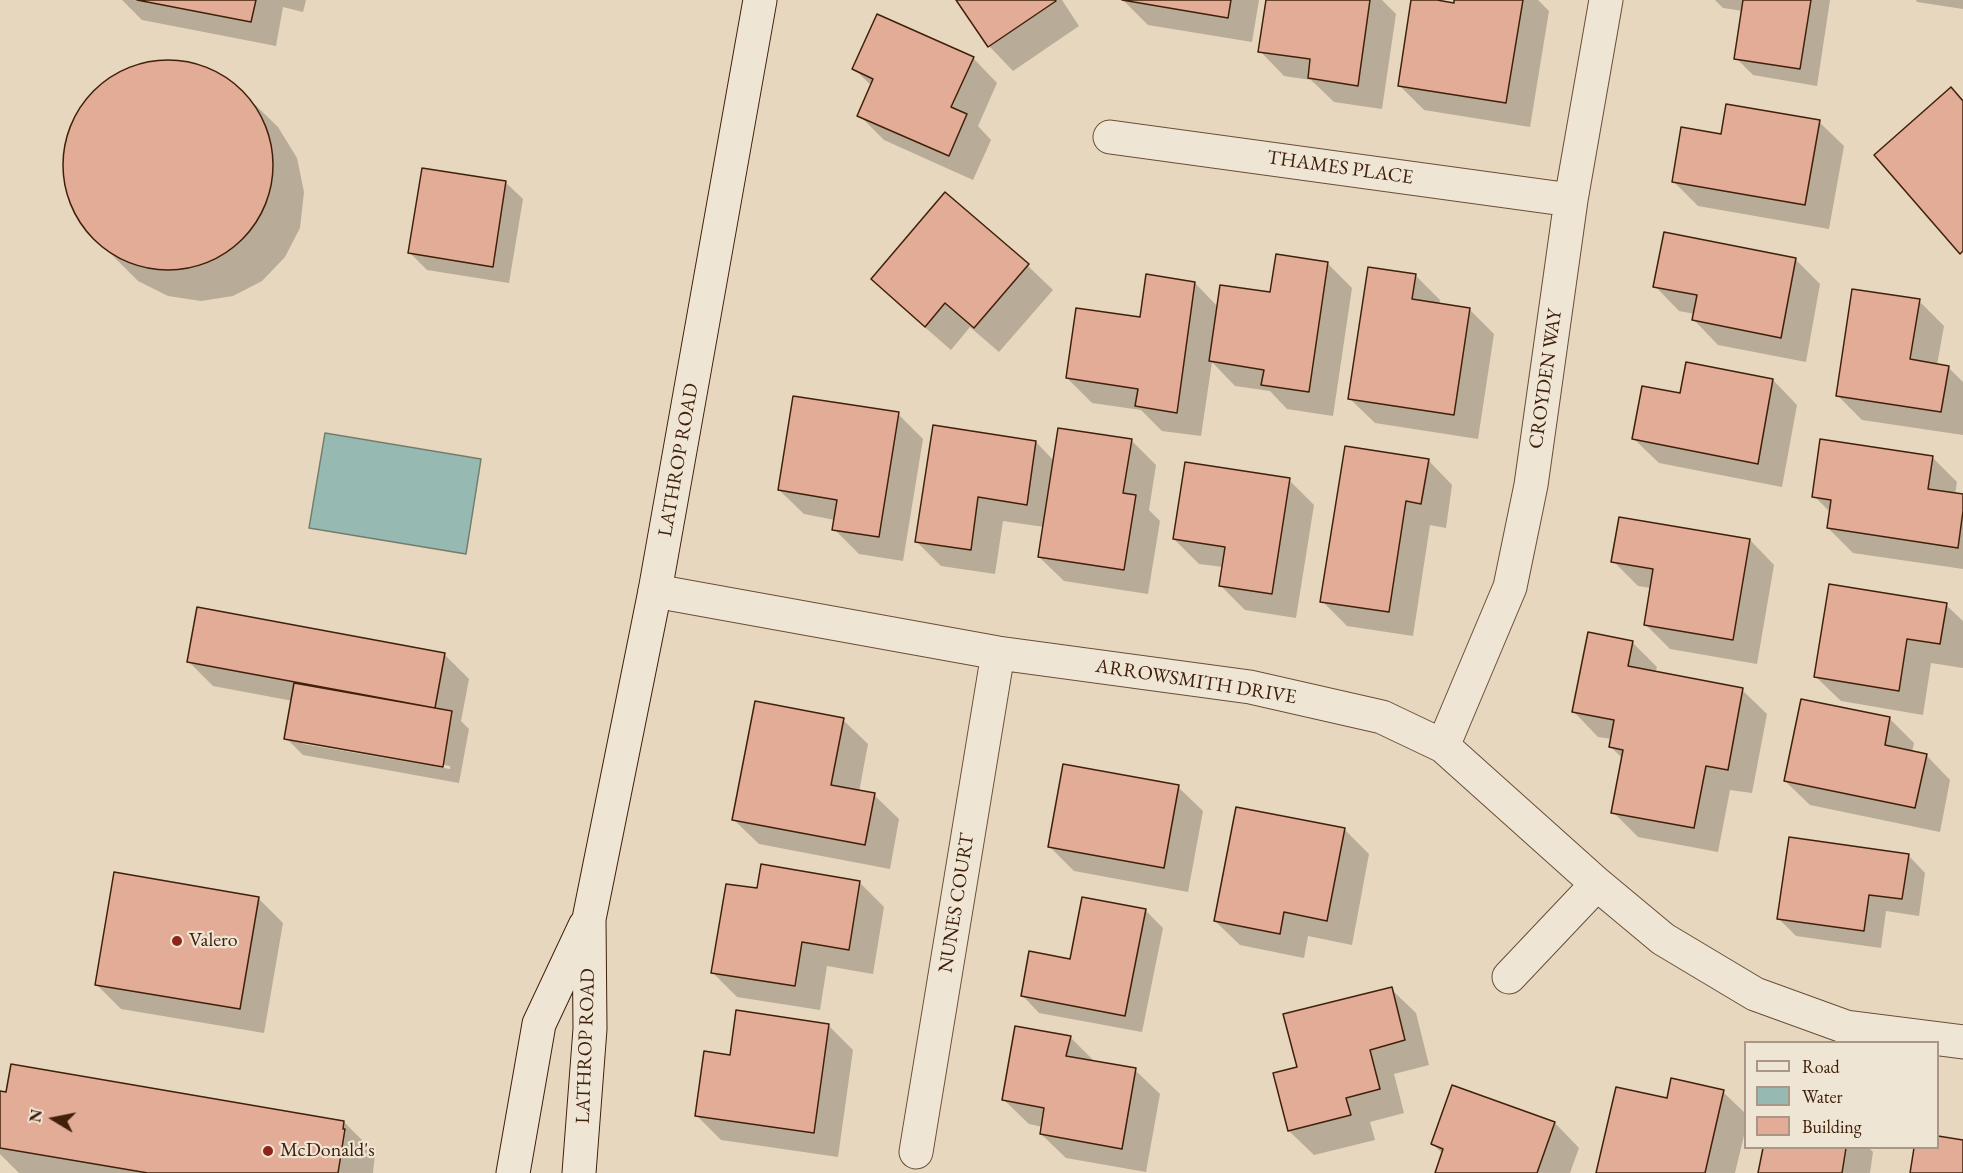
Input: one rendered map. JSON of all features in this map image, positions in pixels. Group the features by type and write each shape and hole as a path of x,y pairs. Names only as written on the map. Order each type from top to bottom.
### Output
{"street":[{"name":"LATHROP ROAD","path":"579,1173 590,1029 589,919 656,591 760,0"},
{"name":"CROYDEN WAY","path":"1443,746 1510,587 1531,485 1571,200 1606,0"},
{"name":"THAMES PLACE","path":"1110,137 1571,200"},
{"name":"ARROWSMITH DRIVE","path":"656,591 998,653 1250,687 1382,717 1443,746 1597,884 1663,939 1755,994 1846,1027 1963,1042"},
{"name":"NUNES COURT","path":"916,1152 998,653"},
{"path":"1509,977 1597,884"},
{"name":"LATHROP ROAD","path":"513,1173 539,1024 589,919"}],"water":[{"path":"325,433 481,459 466,554 309,528"}],"building":[{"path":"137,0 256,0 251,22"},
{"path":"956,0 1055,0 1056,1 988,47"},
{"path":"1122,0 1231,0 1228,18"},
{"path":"1266,0 1370,0 1358,86 1308,78 1310,59 1258,52"},
{"path":"1411,0 1437,0 1454,3 1454,0 1523,0 1506,103 1398,86"},
{"path":"1743,0 1811,0 1800,69 1734,59"},
{"path":"877,14 974,57 951,107 967,114 949,156 857,116 873,79 852,69"},
{"path":"168,60 188,62 208,68 226,78 242,91 255,107 265,125 271,145 273,165 271,185 265,205 255,223 242,239 226,252 208,262 188,268 168,270 148,268 128,262 110,252 94,239 81,223 71,205 65,185 63,165 65,145 71,125 81,107 94,91 110,78 128,68 148,62"},
{"path":"1951,87 1963,101 1963,251 1960,254 1874,155"},
{"path":"1726,104 1820,120 1805,205 1672,182 1681,127 1721,134"},
{"path":"422,168 506,181 493,267 408,253"},
{"path":"945,192 1029,264 974,328 945,303 925,327 871,279"},
{"path":"1664,232 1796,258 1781,338 1692,320 1697,295 1653,287"},
{"path":"1276,254 1328,262 1309,392 1261,385 1264,370 1209,361 1220,285 1270,292"},
{"path":"1368,267 1416,274 1412,299 1470,308 1454,415 1348,399"},
{"path":"1146,274 1195,282 1177,413 1135,406 1138,389 1066,378 1076,308 1140,317"},
{"path":"1852,289 1920,299 1910,359 1949,366 1941,412 1836,396"},
{"path":"1686,362 1773,379 1758,464 1632,439 1642,386 1680,393"},
{"path":"793,396 899,412 879,537 832,530 837,500 778,490"},
{"path":"933,425 1036,441 1027,505 978,497 971,550 915,542"},
{"path":"1058,428 1132,439 1123,493 1136,495 1124,570 1038,557"},
{"path":"1820,439 1933,456 1928,489 1963,494 1958,548 1827,528 1831,500 1812,497"},
{"path":"1345,446 1429,459 1421,504 1406,501 1389,612 1320,602"},
{"path":"1185,462 1290,478 1272,594 1219,586 1225,547 1173,539"},
{"path":"1619,517 1750,539 1733,640 1644,625 1653,569 1611,562"},
{"path":"1829,584 1947,603 1940,644 1907,639 1899,691 1814,677"},
{"path":"197,607 445,653 435,708 187,662"},
{"path":"1588,632 1633,641 1628,666 1743,688 1728,770 1706,766 1694,828 1611,813 1623,750 1609,747 1614,720 1572,712"},
{"path":"294,683 452,711 443,767 284,739"},
{"path":"1801,699 1890,717 1885,745 1927,754 1915,808 1784,781"},
{"path":"755,701 844,718 831,785 875,793 865,845 732,820"},
{"path":"1063,764 1179,785 1164,868 1048,847"},
{"path":"1236,807 1345,828 1327,921 1284,912 1280,934 1214,921"},
{"path":"1789,837 1909,854 1902,899 1869,895 1864,931 1777,919"},
{"path":"761,864 860,881 849,950 802,942 795,986 711,973 726,884 757,888"},
{"name":"Valero","path":"114,872 259,897 240,1009 95,985"},
{"path":"1082,897 1146,909 1125,1016 1021,996 1029,951 1070,959"},
{"path":"1392,987 1405,1040 1370,1050 1380,1089 1346,1098 1351,1115 1288,1131 1273,1073 1297,1067 1283,1014"},
{"path":"736,1010 829,1024 814,1133 695,1116 704,1051 730,1055"},
{"path":"1015,1026 1071,1036 1066,1056 1136,1068 1122,1149 1040,1134 1044,1108 1002,1100"},
{"path":"11,1064 344,1121 343,1129 345,1129 338,1173 148,1173 0,1148 0,1091 6,1092"},
{"path":"1671,1078 1724,1090 1705,1173 1596,1173 1616,1087 1667,1098"},
{"path":"1452,1085 1555,1122 1537,1173 1435,1173 1443,1149 1431,1144"},
{"path":"1939,1136 1963,1140 1963,1173 1910,1173 1914,1149 1939,1149"},
{"path":"1763,1149 1846,1149 1842,1173 1758,1173"}],"place":[{"name":"Valero","path":"177,941"},
{"name":"McDonald's","path":"268,1151"}]}
